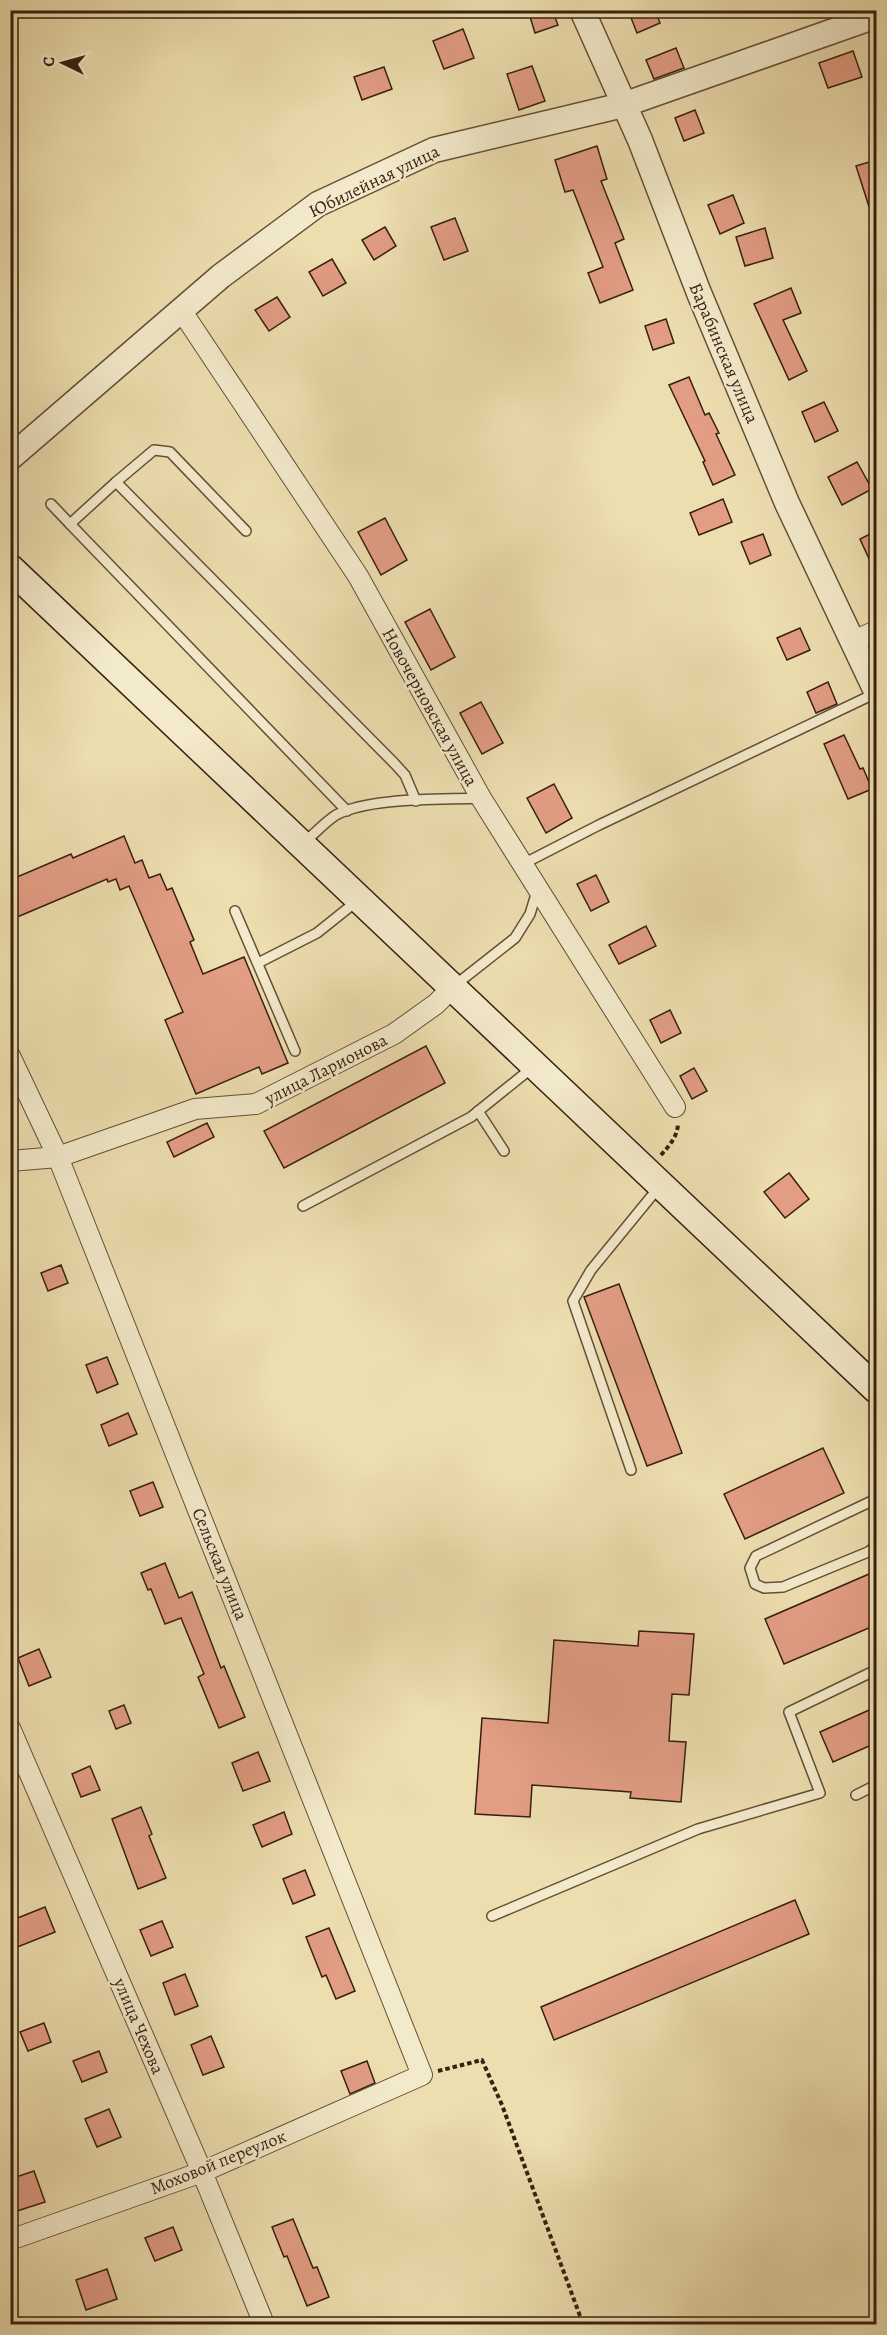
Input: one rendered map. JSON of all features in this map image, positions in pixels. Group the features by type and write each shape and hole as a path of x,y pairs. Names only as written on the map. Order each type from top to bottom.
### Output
{"main road":[{"path":"10,568 876,1389"}],"street":[{"name":"Барабинская улица","path":"582,10 640,140 699,293 787,503 876,692"},
{"name":"Юбилейная улица","path":"10,458 221,276 318,204 434,150 623,105 876,16"},
{"name":"Новочерновская улица","path":"181,310 358,576 481,798 675,1107"},
{"path":"851,642 876,631"},
{"name":"улица Ларионова","path":"10,1161 58,1157 195,1109 256,1104 394,1034 436,1004 453,987"},
{"name":"Сельская улица","path":"10,1056 58,1157 422,2075"},
{"name":"улица Чехова","path":"10,1728 202,2172 264,2325"},
{"name":"Моховой переулок","path":"10,2240 202,2172 422,2075"}],"lane":[{"path":"70,524 154,450 164,450 170,452 246,531"},
{"path":"116,482 394,763 405,775 416,801"},
{"path":"51,504 347,811"},
{"path":"523,864 876,692"},
{"path":"302,845 335,816 357,808 416,801 481,798"},
{"path":"453,987 515,938 530,914 538,889"},
{"path":"258,963 317,933 359,899"},
{"path":"235,910 296,1052"},
{"path":"303,1206 478,1112 535,1066"},
{"path":"478,1112 504,1151"},
{"path":"631,1470 573,1301 591,1270 653,1178"},
{"path":"876,1499 756,1556 750,1568 755,1584 764,1588 783,1587 868,1552 876,1546"},
{"path":"492,1916 698,1829 820,1793 789,1712 876,1670"},
{"path":"856,1795 876,1785"}],"path":[{"path":"653,1178 678,1130 675,1107"},
{"path":"422,2075 482,2060 502,2105 583,2325"}],"building":[{"path":"528,10 552,10 558,25 535,33"},
{"path":"628,10 655,10 660,23 637,33"},
{"path":"463,29 474,58 444,69 433,41"},
{"path":"676,48 684,68 654,79 646,60"},
{"path":"853,51 862,77 828,88 819,63"},
{"path":"532,66 545,101 519,110 507,74"},
{"path":"384,67 392,89 362,100 354,77"},
{"path":"695,110 704,133 684,141 675,118"},
{"path":"597,146 607,179 601,181 624,239 615,243 633,290 600,303 588,273 603,267 573,190 565,192 555,160"},
{"path":"876,160 876,219 873,219 856,166"},
{"path":"733,195 744,223 720,234 708,205"},
{"path":"455,218 468,251 444,260 431,227"},
{"path":"385,227 396,246 374,260 362,240"},
{"path":"765,228 773,258 745,266 736,237"},
{"path":"332,259 346,283 323,296 309,272"},
{"path":"791,288 801,313 783,320 807,371 789,380 754,304"},
{"path":"277,297 290,317 269,331 255,310"},
{"path":"666,319 674,343 653,350 645,326"},
{"path":"689,377 705,415 709,413 719,433 716,434 735,475 713,485 703,462 705,461 669,385"},
{"path":"824,402 838,431 815,442 802,412"},
{"path":"857,462 872,489 842,505 828,477"},
{"path":"723,499 732,522 699,535 690,513"},
{"path":"385,518 407,560 381,575 358,532"},
{"path":"876,531 876,574 860,539"},
{"path":"763,534 771,555 750,564 741,542"},
{"path":"430,609 455,657 431,670 405,622"},
{"path":"800,628 810,650 787,660 777,638"},
{"path":"828,682 837,704 816,713 807,692"},
{"path":"481,702 503,743 482,754 460,713"},
{"path":"844,735 872,789 848,799 824,744"},
{"path":"554,784 572,818 546,833 527,798"},
{"path":"124,836 135,863 142,860 149,878 160,874 167,890 172,888 194,940 190,942 203,974 244,957 288,1063 262,1074 259,1067 196,1094 165,1020 183,1012 129,886 120,890 116,879 108,882 107,879 10,920 10,880 71,854 73,858"},
{"path":"596,875 609,902 591,911 577,884"},
{"path":"646,926 656,946 619,964 609,945"},
{"path":"670,1010 681,1033 661,1043 650,1020"},
{"path":"426,1046 445,1083 284,1168 264,1131"},
{"path":"694,1068 707,1091 692,1099 680,1076"},
{"path":"207,1123 214,1137 174,1157 167,1142"},
{"path":"789,1173 809,1199 785,1218 764,1192"},
{"path":"61,1265 68,1283 48,1291 41,1273"},
{"path":"619,1284 682,1453 647,1466 584,1297"},
{"path":"107,1357 118,1384 97,1393 86,1365"},
{"path":"128,1413 137,1434 109,1446 101,1425"},
{"path":"823,1448 844,1493 745,1539 724,1494"},
{"path":"153,1482 163,1507 140,1516 130,1491"},
{"path":"165,1563 179,1598 192,1592 221,1668 224,1666 245,1717 219,1728 198,1677 204,1674 181,1618 165,1624 151,1589 148,1590 141,1573"},
{"path":"876,1571 876,1625 784,1664 765,1619"},
{"path":"639,1631 694,1634 689,1695 672,1694 669,1741 686,1742 681,1802 630,1798 631,1792 532,1785 530,1817 475,1814 482,1718 548,1723 554,1640 638,1646"},
{"path":"39,1649 51,1677 29,1686 18,1658"},
{"path":"124,1705 131,1723 116,1729 109,1711"},
{"path":"876,1707 876,1743 833,1762 820,1732"},
{"path":"258,1752 270,1781 243,1791 232,1763"},
{"path":"90,1766 100,1790 81,1797 72,1774"},
{"path":"141,1807 152,1834 149,1836 166,1878 138,1889 112,1819"},
{"path":"284,1812 292,1834 262,1847 253,1825"},
{"path":"305,1870 315,1895 293,1904 283,1879"},
{"path":"795,1900 809,1934 554,2040 541,2007"},
{"path":"45,1907 55,1932 10,1950 10,1921"},
{"path":"162,1921 173,1947 151,1956 140,1930"},
{"path":"329,1928 355,1991 336,1999 326,1975 322,1977 306,1937"},
{"path":"185,1974 198,2006 175,2015 163,1983"},
{"path":"44,2023 51,2042 28,2051 20,2032"},
{"path":"211,2036 224,2067 203,2075 191,2045"},
{"path":"99,2051 107,2072 82,2082 73,2061"},
{"path":"367,2061 375,2083 350,2094 341,2071"},
{"path":"109,2109 121,2137 97,2147 85,2119"},
{"path":"34,2171 45,2202 17,2211 10,2192 10,2179"},
{"path":"293,2219 313,2268 317,2267 329,2297 307,2306 287,2256 284,2257 272,2227"},
{"path":"173,2227 182,2250 155,2261 145,2238"},
{"path":"107,2269 117,2299 86,2310 76,2280"}]}
